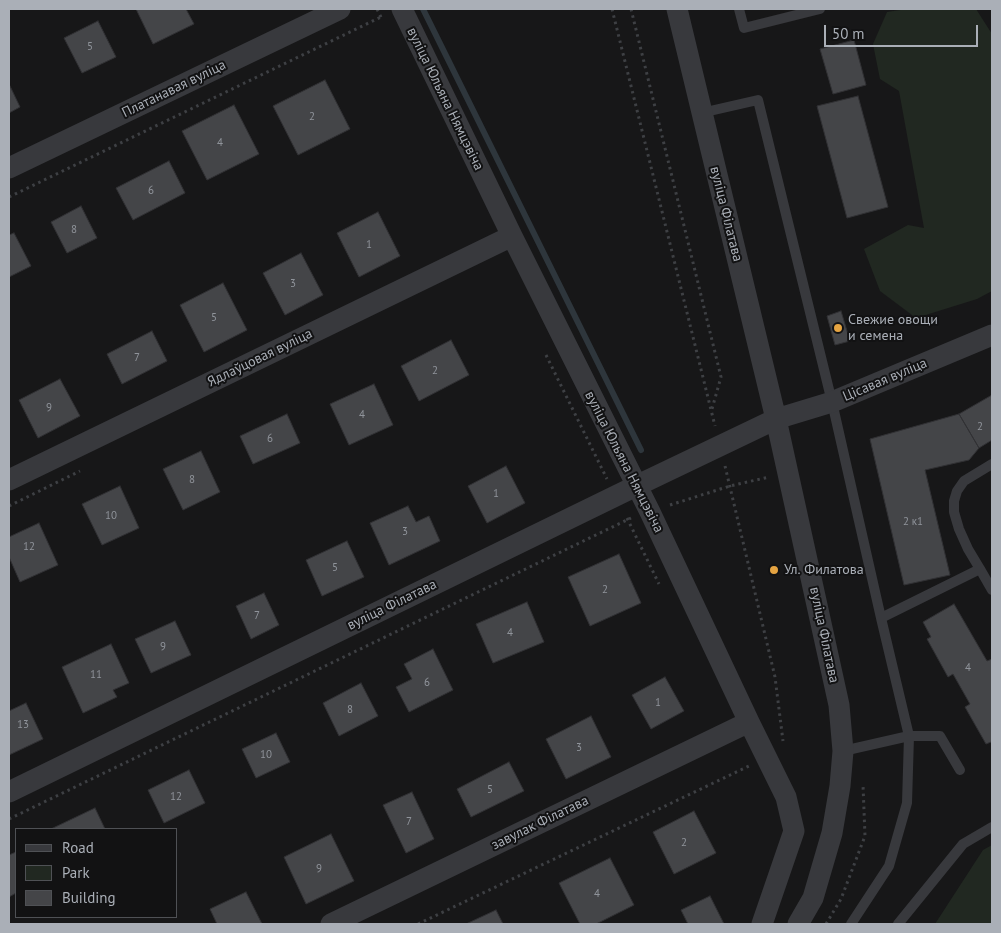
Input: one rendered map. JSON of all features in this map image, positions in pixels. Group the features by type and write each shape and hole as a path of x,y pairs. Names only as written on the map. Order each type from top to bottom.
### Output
{"street":[{"name":"Платанавая вуліца","path":"9,168 340,9"},
{"name":"вуліца Юльяна Нямцэвіча","path":"402,9 512,236 650,512 749,722 757,762 786,797 794,831 762,924"},
{"name":"вуліца Філатава","path":"677,9 776,419 839,705 852,749 840,786 832,833 813,898 798,924"},
{"name":"Ядлаўцовая вуліца","path":"9,480 512,236"},
{"name":"Цісавая вуліца","path":"776,419 832,402 992,335"},
{"name":"вуліца Філатава","path":"9,792 776,419"},
{"name":"завулак Філатава","path":"331,924 749,722"}],"lane":[{"path":"739,9 744,28 820,9"},
{"path":"701,113 758,100 832,402 908,736 907,803 889,866 851,924"},
{"path":"992,464 964,481 957,491 954,501 954,512 959,529 968,549 992,590"},
{"path":"881,618 980,569"},
{"path":"852,749 908,736 940,736 960,770"},
{"path":"898,924 963,844 992,827"}],"path":[{"path":"377,9 385,25"},
{"path":"418,924 757,762 783,747 775,677 712,410 612,9"},
{"path":"631,9 721,377 712,410"},
{"path":"9,198 380,16"},
{"path":"545,354 661,590"},
{"path":"9,820 627,519"},
{"path":"826,924 841,899 865,836 852,749"},
{"path":"745,760 757,762"},
{"path":"752,775 757,762"}],"green space":[{"path":"907,9 976,9 992,34 992,291 977,299 916,318 880,291 864,249 908,225 924,228 899,91 880,79 873,44 887,12"},
{"path":"992,845 992,924 935,924 983,850"}],"building":[{"path":"136,9 186,9 194,24 153,44"},
{"path":"98,21 116,57 82,73 64,38"},
{"path":"854,40 866,85 833,94 820,49"},
{"path":"325,80 350,129 298,155 273,106"},
{"path":"9,84 20,107 9,113"},
{"path":"858,96 888,207 847,218 817,106"},
{"path":"234,105 259,154 207,180 182,131"},
{"path":"169,161 185,193 133,220 116,188"},
{"path":"81,206 97,238 67,253 51,222"},
{"path":"378,212 400,256 359,277 337,233"},
{"path":"14,233 31,266 9,277 9,235"},
{"path":"301,253 323,295 285,315 263,273"},
{"path":"223,283 247,330 204,352 180,305"},
{"name":"Свежие овощи и семена","path":"841,311 850,341 835,345 827,316"},
{"path":"152,331 167,361 122,384 107,354"},
{"path":"451,340 469,375 419,401 401,366"},
{"path":"60,379 80,416 38,438 19,400"},
{"path":"374,384 393,425 349,445 330,404"},
{"path":"992,395 992,440 979,448 959,414"},
{"path":"287,414 300,443 253,464 240,436"},
{"path":"959,414 979,448 969,460 925,470 950,575 904,585 870,439"},
{"path":"201,451 220,492 183,510 163,469"},
{"path":"506,466 525,503 487,523 468,486"},
{"path":"120,486 139,528 102,545 82,504"},
{"path":"408,506 416,522 429,516 440,541 389,565 370,523"},
{"path":"39,523 58,565 20,582 9,557 9,537"},
{"path":"347,541 364,577 322,596 306,560"},
{"path":"619,554 641,603 590,626 568,577"},
{"path":"264,593 279,625 251,639 236,606"},
{"path":"527,602 544,642 493,663 476,624"},
{"path":"954,604 987,661 992,659 992,743 986,744 965,707 970,704 953,674 948,677 927,639 931,637 923,622"},
{"path":"175,621 191,655 151,673 135,639"},
{"path":"111,644 129,683 113,690 117,697 83,713 62,667"},
{"path":"433,649 453,690 409,712 396,687 412,679 404,664"},
{"path":"665,677 684,711 651,729 632,695"},
{"path":"361,683 378,716 339,736 323,703"},
{"path":"26,703 43,739 9,755 9,711"},
{"path":"591,716 611,757 566,779 546,739"},
{"path":"276,733 290,762 256,778 242,749"},
{"path":"509,762 524,791 471,817 457,789"},
{"path":"189,770 205,803 164,823 148,790"},
{"path":"412,792 434,839 406,853 383,805"},
{"path":"95,808 105,828 53,828"},
{"path":"694,811 716,853 674,874 653,832"},
{"path":"331,834 354,881 306,904 284,857"},
{"path":"15,852 15,894 9,897 9,855"},
{"path":"610,858 634,905 596,924 580,924 559,883"},
{"path":"246,892 262,924 217,924 210,909"},
{"path":"710,896 724,924 688,924 681,910"},
{"path":"496,910 503,924 466,924"}],"waterway":[{"path":"423,9 641,450"}],"place":[{"name":"Свежие овощи и семена","path":"838,328"},
{"name":"Ул. Филатова","path":"774,570"}]}
